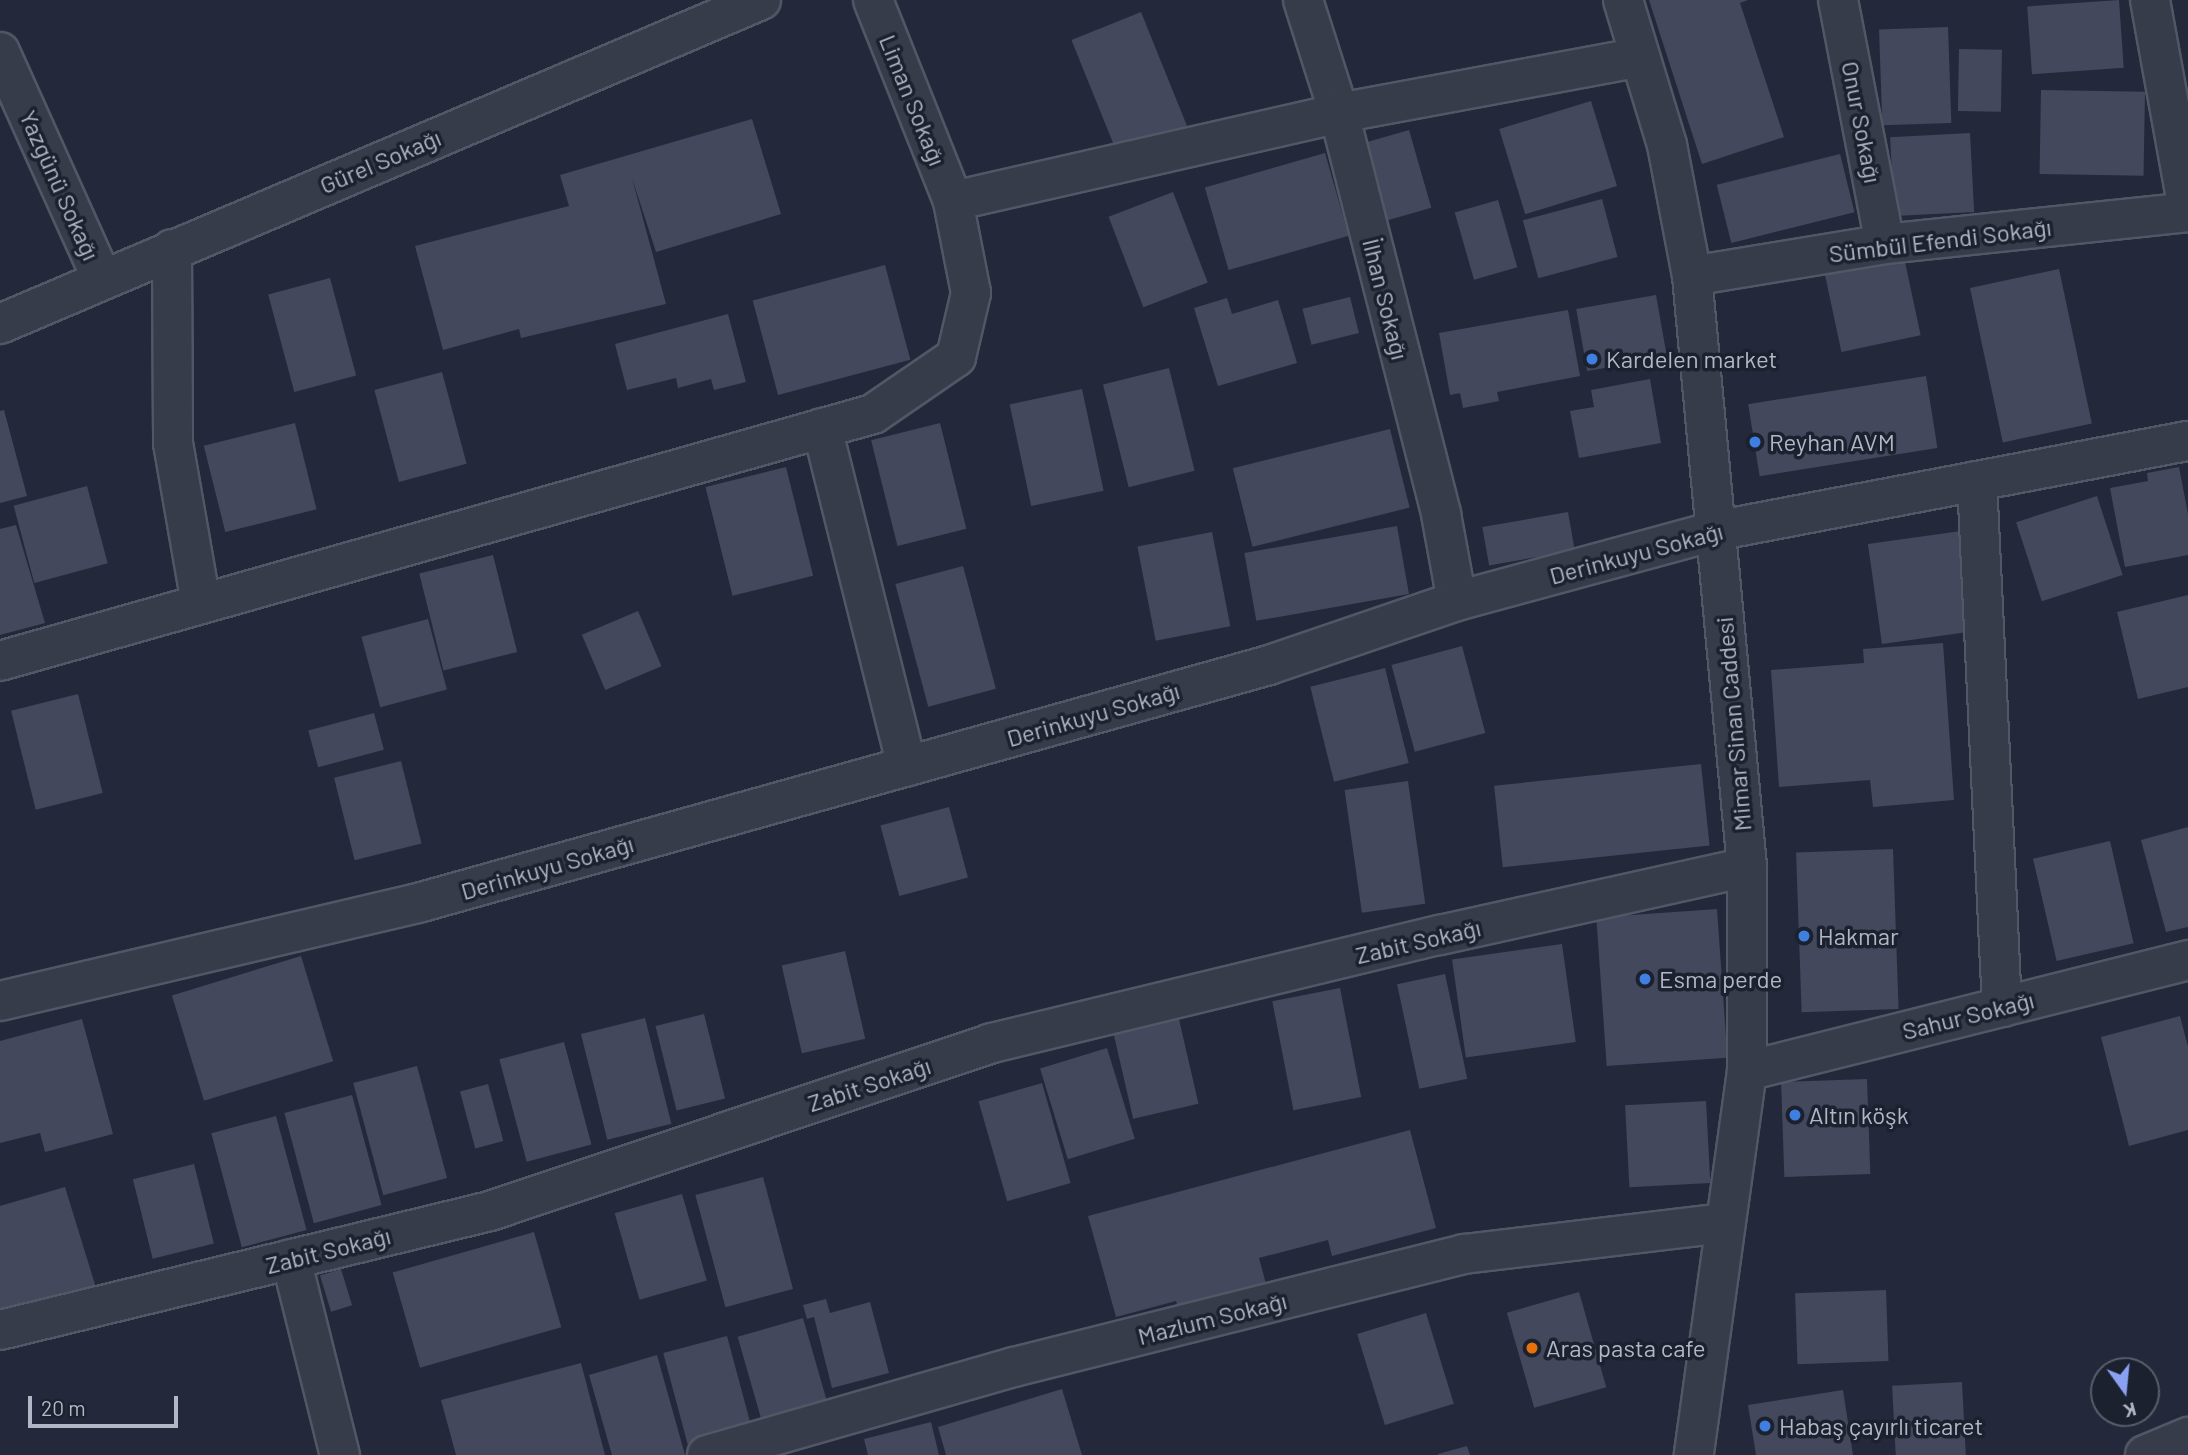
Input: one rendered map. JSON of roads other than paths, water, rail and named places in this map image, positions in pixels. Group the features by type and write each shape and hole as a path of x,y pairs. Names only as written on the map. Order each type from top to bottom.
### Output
{"street":[{"name":"Gürel Sokağı","path":"0,324 172,248 761,0"},
{"name":"Liman Sokağı","path":"0,661 873,414 956,357 971,292 953,201 873,0"},
{"name":"İlhan Sokağı","path":"1303,0 1339,113 1441,514 1457,601"},
{"name":"Mimar Sinan Caddesi","path":"1623,0 1667,145 1692,276 1746,867 1747,1071 1694,1455"},
{"name":"Onur Sokağı","path":"1838,0 1885,244"},
{"path":"2150,0 2188,211"},
{"name":"Yazgünü Sokağı","path":"0,52 102,278"},
{"path":"953,201 1339,113 1640,57"},
{"name":"Sümbül Efendi Sokağı","path":"1692,276 1885,244 2188,211"},
{"path":"172,248 173,443 201,604"},
{"path":"822,428 907,766"},
{"name":"Derinkuyu Sokağı","path":"0,1001 418,903 1269,665 1457,601 1714,531 2188,441"},
{"path":"1977,481 2001,1007"},
{"name":"Zabit Sokağı","path":"0,1330 490,1211 992,1044 1440,935 1746,867"},
{"name":"Sahur Sokağı","path":"1747,1071 2188,960"},
{"name":"Mazlum Sokağı","path":"707,1455 1014,1367 1464,1254 1725,1223"},
{"path":"291,1259 340,1455"},
{"path":"2144,1455 2188,1437"}],"place":[{"name":"Kardelen market","path":"1592,359"},
{"name":"Reyhan AVM","path":"1755,442"},
{"name":"Hakmar","path":"1804,936"},
{"name":"Esma perde","path":"1645,979"},
{"name":"Altın köşk","path":"1795,1115"},
{"name":"Aras pasta cafe","path":"1532,1348"},
{"name":"Habaş çayırlı ticaret","path":"1765,1426"}]}
